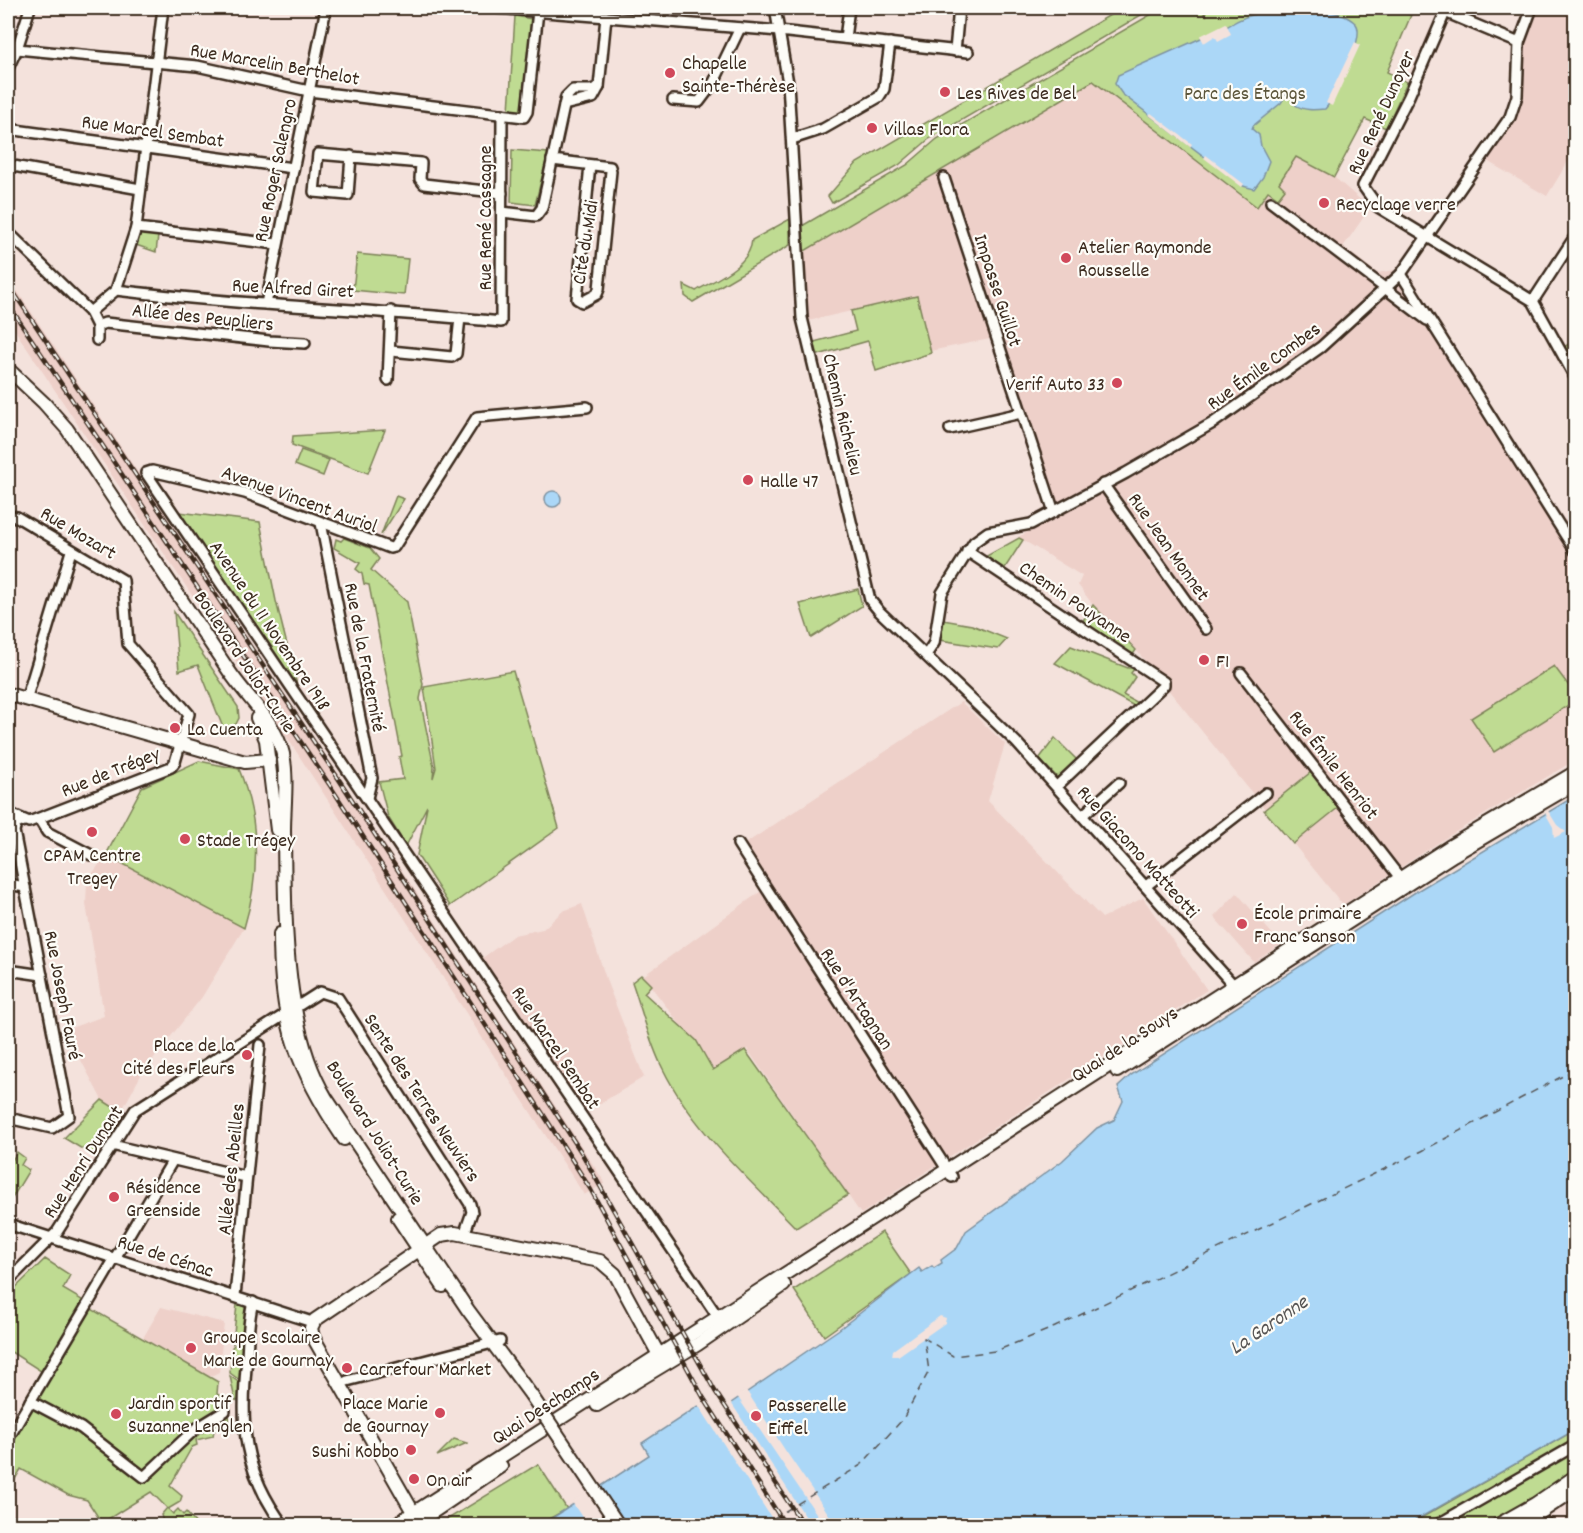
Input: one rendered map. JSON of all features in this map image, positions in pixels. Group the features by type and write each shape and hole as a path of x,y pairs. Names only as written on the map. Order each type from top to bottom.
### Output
{"main road":[{"name":"Boulevard Joliot-Curie","path":"8,369 44,403 67,429 231,674 272,729 284,760 287,935 291,1010"},
{"name":"Boulevard Joliot-Curie","path":"8,381 51,420 260,723 269,760 277,826 280,952 291,1010 308,1058 319,1085 422,1248 487,1344 528,1397"},
{"path":"8,694 245,762 269,760 278,782 284,827"},
{"name":"Quai de la Souys","path":"698,1344 724,1320 1575,772"},
{"name":"Quai de la Souys","path":"1403,882 1575,783"},
{"path":"402,1526 420,1513 313,1337 312,1322 443,1234 464,1235 600,1262 615,1274 656,1361"},
{"name":"Quai Deschamps","path":"412,1526 420,1513 656,1361 724,1320"},
{"name":"Quai Deschamps","path":"393,1526 420,1513 606,1399 656,1361 698,1344"},
{"path":"528,1397 611,1526"},
{"path":"528,1397 619,1526"},
{"path":"1496,1526 1535,1504 1575,1476"},
{"path":"1520,1526 1575,1489"}],"street":[{"path":"8,68 17,49 30,8"},
{"path":"90,312 116,290 136,228 163,8"},
{"name":"Rue Roger Salengro","path":"266,304 326,8"},
{"path":"496,8 779,31 968,52"},
{"path":"617,18 618,8"},
{"name":"Chemin Richelieu","path":"775,8 788,83 802,318 867,592 879,611 1016,742"},
{"path":"845,38 849,8"},
{"path":"955,51 959,8"},
{"name":"Rue Émile Combes","path":"926,656 934,644 942,593 967,551 988,532 1031,524 1213,423 1321,347 1401,274 1429,238 1515,107 1519,43 1532,8"},
{"path":"1446,10 1519,43"},
{"name":"Rue René Dunoyer","path":"1429,238 1378,207 1363,186 1409,96 1446,10"},
{"name":"Rue Marcelin Berthelot","path":"17,49 197,66 309,91 526,115 538,11"},
{"path":"502,212 536,216 542,208 566,97 573,90 591,90 599,87 606,17"},
{"path":"673,100 699,102 714,82 740,28"},
{"path":"792,139 823,129 879,97 884,89 890,43"},
{"name":"Rue René Cassagne","path":"501,322 502,114"},
{"name":"Rue Marcel Sembat","path":"8,129 146,146 293,168"},
{"path":"351,156 348,195 314,192 318,154 351,156 421,163 420,179 424,184 502,193"},
{"name":"Cité du Midi","path":"552,160 610,167 611,182 599,288 597,294 582,302 577,299 590,165"},
{"path":"8,165 140,189"},
{"name":"Impasse Guillot","path":"944,178 1054,512"},
{"path":"1271,202 1430,322"},
{"path":"136,228 278,244"},
{"path":"8,232 90,312 97,326 97,340"},
{"path":"1533,301 1575,235"},
{"path":"1429,238 1533,301 1575,379"},
{"path":"1401,274 1575,552"},
{"name":"Rue Alfred Giret","path":"116,290 158,296 391,311 501,322"},
{"path":"388,380 391,311"},
{"path":"391,351 452,357 456,354 460,318"},
{"name":"Allée des Peupliers","path":"97,326 105,323 305,343"},
{"name":"Avenue Vincent Auriol","path":"146,473 152,471 245,493 390,548 394,547 477,417 587,407"},
{"path":"951,429 1020,412"},
{"name":"Avenue du 11 Novembre 1918","path":"146,473 367,798"},
{"name":"Rue Jean Monnet","path":"1103,484 1206,629"},
{"name":"Rue Mozart","path":"8,516 17,517 123,580 128,644 188,712 181,743"},
{"name":"Rue de la Fraternité","path":"321,523 372,778 367,798"},
{"path":"26,700 71,551"},
{"name":"Chemin Pouyanne","path":"967,551 1164,682 1164,685 1057,786"},
{"name":"Rue Émile Henriot","path":"1241,673 1403,882"},
{"name":"Rue Giacomo Matteotti","path":"1016,742 1237,988"},
{"name":"Rue de Trégey","path":"24,821 39,819 171,767 181,743"},
{"path":"1083,816 1119,783"},
{"path":"1146,886 1266,793"},
{"name":"Rue Marcel Sembat","path":"367,798 724,1320"},
{"path":"8,813 24,821"},
{"path":"39,819 47,832 91,855"},
{"name":"Rue Joseph Fauré","path":"8,1118 52,1128 69,1116 14,831 16,824 24,821"},
{"name":"Rue d'Artagnan","path":"738,844 950,1174"},
{"path":"8,885 25,887"},
{"path":"8,970 42,975"},
{"name":"Rue Henri Dunant","path":"8,1281 52,1238 135,1110 320,992"},
{"name":"Sente des Terres Neuviers","path":"320,992 338,998 470,1204 472,1212 464,1235"},
{"name":"Allée des Abeilles","path":"235,1296 260,1045"},
{"path":"112,1145 246,1177"},
{"path":"8,1439 173,1160"},
{"name":"Rue de Cénac","path":"8,1224 312,1322"},
{"path":"253,1302 242,1405 243,1429 248,1454 258,1483 284,1526"},
{"path":"346,1381 487,1344"},
{"path":"30,1401 81,1428 144,1477 194,1430 225,1411"},
{"path":"1435,1526 1575,1445"}],"shaded area":[{"path":"1537,8 1575,8 1575,150 1547,196 1487,161 1515,119 1521,105 1521,48"},
{"path":"1093,81 1295,152 1334,177 1370,208 1343,247 1377,273 1394,270 1410,277 1563,523 1575,513 1575,760 1444,839 1343,905 1136,650 1093,605 1078,585 1082,576 1018,537 1059,516 1000,337 930,351 916,296 808,321 803,302 803,252"},
{"path":"8,277 416,892 605,1183 584,1195 292,745 8,320"},
{"path":"961,702 1005,744 988,801 1102,918 1143,898 1207,990 861,1214 747,1049 714,1069 643,976 764,889 737,849"},
{"path":"106,855 244,928 202,997 142,1073 121,1112 102,1100 65,1030 104,1016 86,904 87,881"},
{"name":"École primaire Franc Sanson","path":"1237,893 1281,944 1254,962 1214,917"},
{"path":"582,904 608,985 644,1077 586,1112 481,959 514,935 543,929 563,911"},
{"name":"Groupe Scolaire Marie de Gournay","path":"161,1307 224,1323 219,1372 209,1377 143,1338"}],"green space":[{"path":"1122,8 1153,8 929,139 899,165 832,203 828,196 857,163"},
{"name":"Parc des Étangs","path":"1162,8 1199,8 1207,16 1202,8 1388,8 1411,15 1387,72 1407,82 1386,128 1365,119 1334,177 1296,157 1279,183 1285,189 1278,198 1268,191 1257,207 1093,81 803,252 802,226 907,165 937,139"},
{"path":"515,16 532,19 522,112 509,111"},
{"path":"512,150 548,153 535,205 511,202"},
{"path":"790,219 790,245 693,302 685,296 684,285 696,291 731,271 745,257 752,240"},
{"path":"140,233 158,236 156,252 136,245"},
{"path":"357,254 408,259 404,295 353,290"},
{"path":"917,296 931,353 876,371 868,341 818,355 814,342 856,331 851,311"},
{"path":"1575,340 1575,368 1564,347"},
{"path":"385,430 368,473 292,445 293,436"},
{"path":"301,450 329,460 323,476 295,465"},
{"path":"396,496 404,499 381,535"},
{"path":"179,512 260,522 276,601 299,693"},
{"path":"344,538 370,548 379,559 371,570 407,602 423,684 420,699 434,767 433,778 436,768 424,687 513,671 559,828 450,906 417,855 427,806 406,846 388,817 379,782 403,779 399,757 402,756 369,585 364,584 362,574 356,569 360,563 334,548 336,539 341,541"},
{"path":"1019,538 1023,540 1003,571 983,558"},
{"path":"858,589 862,606 811,638 800,604"},
{"path":"1093,605 1136,650 1132,656 1082,622"},
{"path":"174,612 238,707 239,718 236,724 224,730 198,665 179,671"},
{"path":"943,620 972,625 1007,639 998,649 940,640"},
{"path":"1071,646 1128,668 1135,668 1131,673 1135,677 1123,695 1139,704 1136,707 1055,663"},
{"path":"1554,666 1575,694 1575,701 1494,752 1471,718"},
{"path":"1055,738 1078,761 1059,779 1039,759"},
{"name":"Stade Trégey","path":"199,761 239,769 246,789 254,828 255,868 244,928 106,855 142,787"},
{"path":"1311,772 1339,807 1293,844 1264,810"},
{"path":"641,975 651,985 644,993 696,1040 713,1070 745,1050 848,1195 796,1228 723,1153 690,1113 658,1059 632,982"},
{"path":"102,1100 121,1112 94,1156 64,1138"},
{"path":"17,1152 25,1158 21,1165 29,1170 8,1205 8,1167"},
{"path":"882,1232 911,1274 824,1336 794,1290"},
{"name":"Jardin sportif Suzanne Lenglen","path":"45,1259 70,1275 63,1289 82,1300 81,1303 218,1382 217,1394 222,1397 221,1417 229,1415 231,1426 214,1430 213,1436 196,1440 197,1445 192,1447 170,1486 182,1496 180,1502 168,1509 173,1514 178,1509 183,1515 186,1512 197,1525 164,1525 161,1515 167,1508 151,1492 102,1523 87,1500 68,1495 21,1469 8,1491 8,1429 41,1371 8,1350 8,1295"},
{"path":"237,1304 248,1308 246,1329 233,1343"},
{"path":"245,1335 241,1381 230,1373 232,1347"},
{"path":"230,1376 241,1384 239,1401 235,1400"},
{"path":"1575,1430 1575,1472 1552,1490 1496,1519 1497,1522 1489,1525 1407,1526"},
{"path":"454,1439 467,1443 437,1456"},
{"path":"538,1464 567,1509 538,1525 438,1525"}],"water":[{"path":"1313,8 1330,11 1352,20 1358,31 1357,41 1342,80 1325,109 1301,108 1294,104 1294,96 1287,93 1281,103 1253,126 1252,129 1259,135 1261,146 1269,161 1263,177 1254,189 1243,186 1122,94 1115,84 1118,75 1247,16 1279,9"},
{"path":"553,491 561,499 553,507 545,499"},
{"name":"La Garonne","path":"1575,796 1575,1430 1407,1525 540,1526 649,1455 642,1443 700,1405 709,1418 838,1330 919,1268 922,1272 942,1263 941,1260 957,1248 966,1231 1062,1161 1097,1128 1114,1120 1123,1101 1118,1087 1131,1075 1417,891"}],"pier":[{"path":"1226,23 1231,34 1218,41 1215,36 1204,43 1200,36"},
{"path":"1355,42 1360,45 1332,106 1326,103"},
{"path":"1151,113 1192,144 1190,147 1149,115"},
{"path":"1206,155 1244,184 1242,187 1204,158"},
{"path":"1547,809 1557,825 1566,832 1554,838 1553,827 1544,811"},
{"path":"940,1316 946,1318 945,1323 898,1356 892,1356 893,1350"},
{"path":"746,1390 836,1525 824,1525 737,1396"},
{"path":"730,1401 811,1525 776,1525 697,1403 702,1403 710,1415"},
{"path":"598,1486 625,1525 587,1525 572,1502"}],"ferry route":[{"path":"761,1526 861,1465 903,1419 929,1371 924,1338 953,1356 996,1351 1055,1327 1422,1151 1576,1069"}],"railway":[{"path":"8,284 338,778 581,1152 715,1391 804,1526"},
{"path":"8,304 329,784 545,1117 591,1190 703,1397 786,1526"}],"place":[{"name":"Chapelle Sainte-Thérèse","path":"670,73"},
{"name":"Les Rives de Bel","path":"945,92"},
{"name":"Villas Flora","path":"872,128"},
{"name":"Recyclage verre","path":"1324,203"},
{"name":"Atelier Raymonde Rousselle","path":"1066,258"},
{"name":"Verif Auto 33","path":"1117,383"},
{"name":"Halle 47","path":"748,480"},
{"name":"F1","path":"1204,660"},
{"name":"La Cuenta","path":"175,728"},
{"name":"CPAM Centre Tregey","path":"92,832"},
{"name":"Stade Trégey","path":"185,839"},
{"name":"École primaire Franc Sanson","path":"1242,924"},
{"name":"Place de la Cité des Fleurs","path":"247,1055"},
{"name":"Résidence Greenside","path":"114,1197"},
{"name":"Groupe Scolaire Marie de Gournay","path":"191,1348"},
{"name":"Carrefour Market","path":"347,1368"},
{"name":"Place Marie de Gournay","path":"440,1413"},
{"name":"Jardin sportif Suzanne Lenglen","path":"116,1414"},
{"name":"Passerelle Eiffel","path":"756,1416"},
{"name":"Sushi Kobbo","path":"411,1450"},
{"name":"On air","path":"414,1479"}]}
